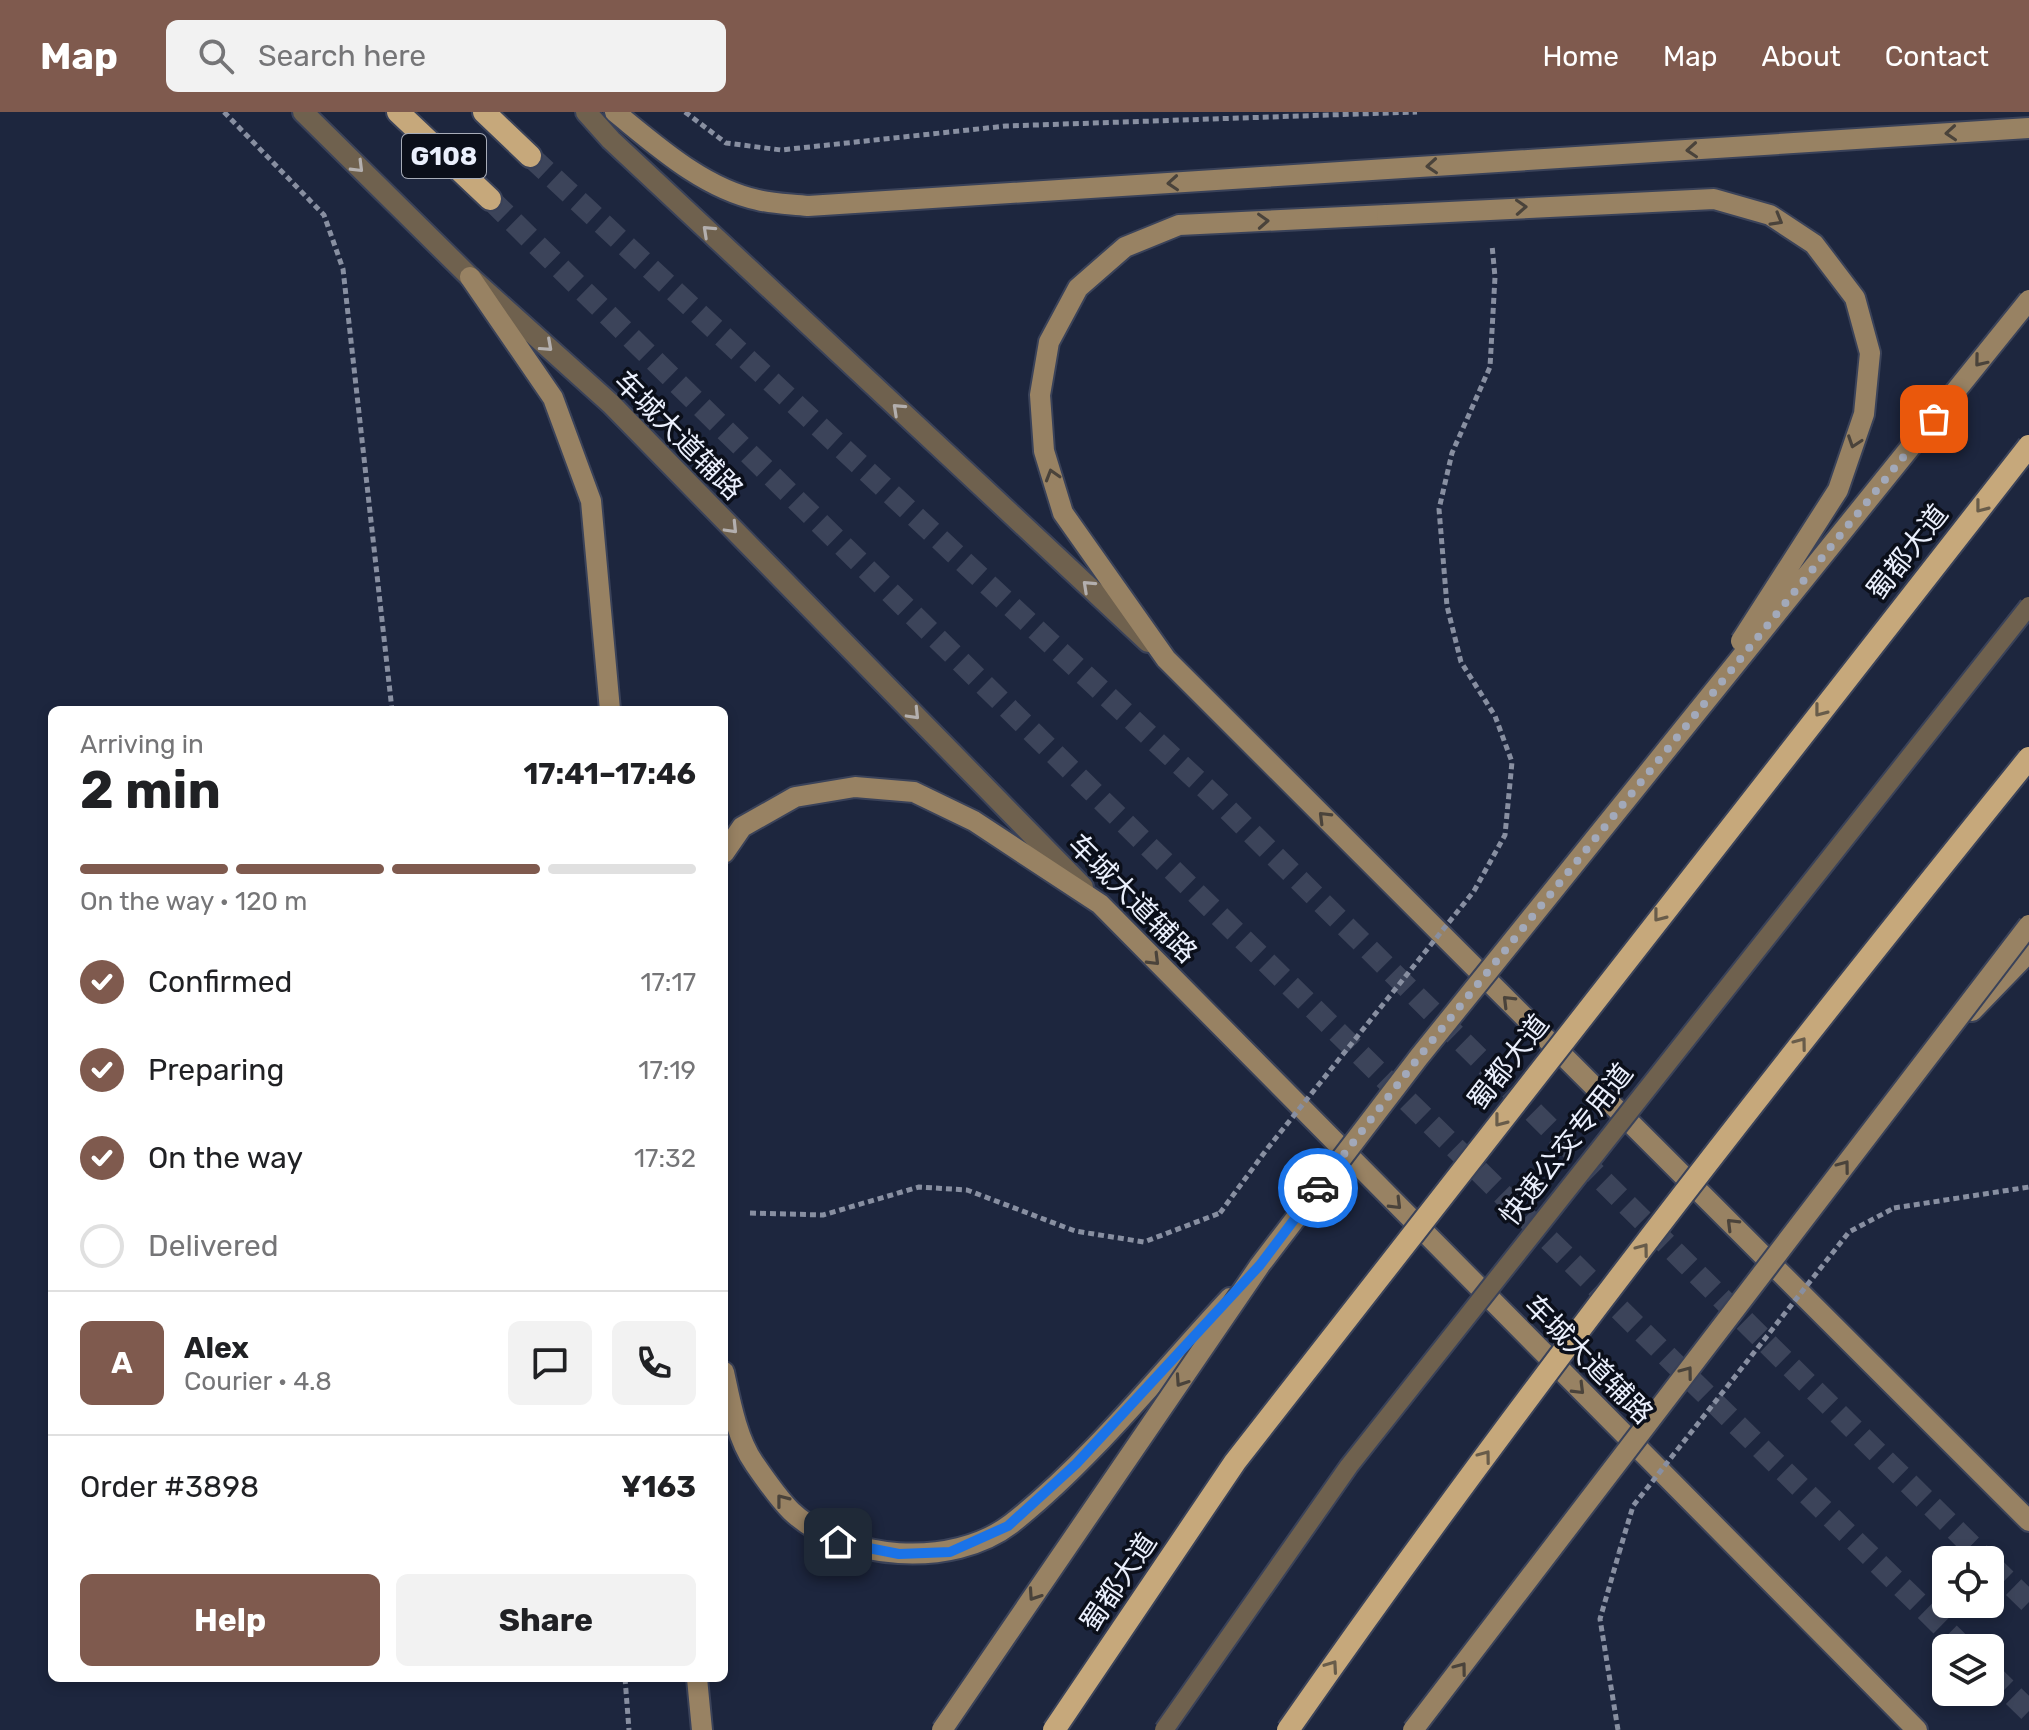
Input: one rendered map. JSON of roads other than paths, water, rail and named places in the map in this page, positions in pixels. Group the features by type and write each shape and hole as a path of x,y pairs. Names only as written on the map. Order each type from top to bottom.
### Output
{"highway":[{"name":"G108","path":"398,112 490,199"},
{"name":"G108","path":"484,112 530,156"},
{"name":"蜀都大道","path":"1054,1730 1235,1462 2029,446"},
{"path":"1288,1730 1427,1532 1853,975 2029,758"}],"main road":[{"path":"615,112 659,148 706,179 756,200 808,206 2029,128"},
{"path":"1686,728 1838,490 1864,414 1870,353 1855,298 1814,244 1770,215 1714,199 1179,225 1125,247 1078,288 1049,342 1040,395 1044,451 1063,513 1166,659 2029,1521"},
{"path":"470,277 553,398 591,501 610,706"},
{"path":"942,1730 1260,1265 1419,1057 2029,300"},
{"path":"728,847 742,827 795,797 855,787 914,792 974,821 1100,904"},
{"name":"车城大道辅路","path":"1100,904 1917,1730"},
{"path":"1413,1730 2029,925"},
{"path":"1928,1057 2029,952"},
{"path":"728,1391 752,1461 792,1512 838,1542 899,1554 950,1552 1008,1526 1076,1464 1260,1265"},
{"path":"697,1682 702,1730"}],"street":[{"name":"车城大道辅路","path":"303,112 470,277 611,404 1100,904"},
{"path":"586,112 622,151 1166,659"}],"lane":[{"name":"快速公交专用道","path":"1164,1730 1349,1466 2029,606"}],"tunnel":[{"path":"530,156 1215,797 1972,1546"},
{"path":"490,199 1950,1634"},
{"path":"2004,1578 2029,1602"},
{"path":"2004,1687 2029,1711"}]}
